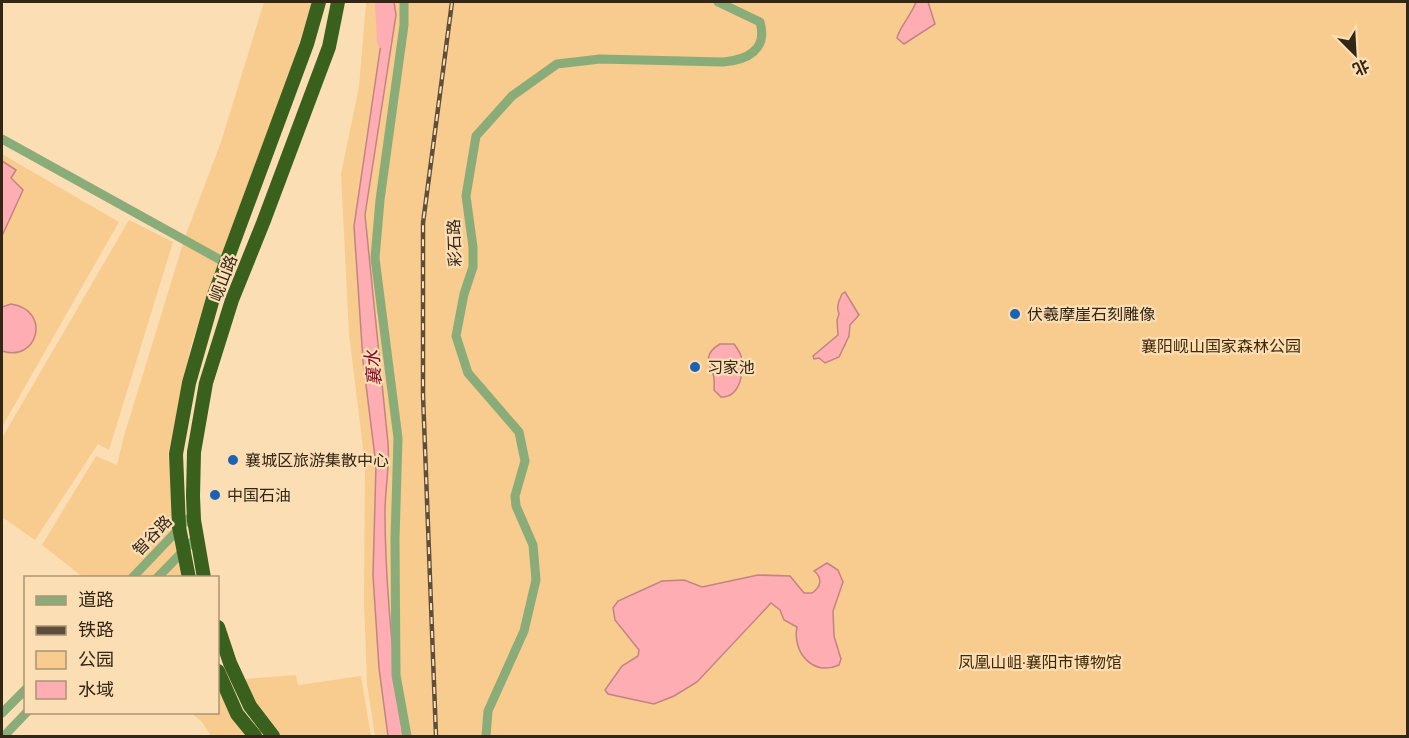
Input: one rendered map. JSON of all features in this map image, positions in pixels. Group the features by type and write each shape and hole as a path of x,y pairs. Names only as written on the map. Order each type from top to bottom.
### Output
{"highway":[{"name":"岘山路","path":"189,576 179,527 176,454 189,383 214,295 307,44 319,2"},
{"name":"岘山路","path":"204,576 194,513 194,452 206,382 232,300 329,47 339,2"},
{"path":"219,630 227,656 250,706 273,736"},
{"path":"219,673 237,714 255,736"}],"street":[{"path":"404,2 404,25 380,200 375,258 398,438 395,539 396,675 407,736"},
{"name":"彩石路","path":"486,736 488,711 524,631 536,580 533,545 516,506 516,496 525,461 519,432 468,373 456,336 464,294 473,267 473,247 466,196 476,136 512,96 557,64 600,59 723,62 741,60 759,46 763,32 760,22 718,2"},
{"path":"2,139 226,263"},
{"path":"169,538 174,522 177,484"},
{"name":"智谷路","path":"134,576 194,513"},
{"name":"智谷路","path":"159,576 196,538"},
{"path":"2,713 24,691"},
{"path":"4,736 25,714"}],"green space":[{"path":"264,2 312,2 292,67 191,345 168,455 182,576 82,576 42,545 96,456 117,465 185,237 221,142"},
{"path":"355,2 1407,2 1407,736 375,736 367,684 364,602 365,464 349,334 341,174 359,87 366,3"},
{"path":"2,154 119,222 2,427"},
{"path":"129,220 173,242 109,450 98,444 35,540 2,517 2,438"},
{"path":"296,675 298,685 361,676 371,736 277,736 253,702 244,679"},
{"path":"219,689 231,714 249,736 211,736 202,722 193,714 219,714"}],"water":[{"name":"襄水","path":"379,2 394,2 396,15 365,215 388,443 385,512 386,568 403,736 388,736 379,668 373,575 376,465 363,361 354,226 384,23"},
{"path":"916,2 928,2 935,24 904,44 897,38"},
{"path":"2,161 16,170 11,178 23,190 2,236"},
{"path":"845,292 859,315 850,325 849,336 839,357 825,363 819,358 814,359 813,356 838,335 838,306"},
{"path":"11,304 24,308 32,316 36,325 31,343 24,350 14,353 2,351 2,307"},
{"path":"720,344 734,344 742,362 740,383 737,388 733,393 721,397 714,390 714,378 709,361 710,354"},
{"path":"827,563 838,570 843,582 833,611 834,636 841,659 839,665 821,668 806,660 798,645 797,627 784,620 780,610 771,603 697,682 674,696 654,704 608,694 605,690 622,666 638,656 639,650 615,620 613,608 618,601 662,581 684,580 702,587 758,575 790,576 804,593 812,593 820,582 814,571"}],"waterway":[{"name":"襄水","path":"382,2 384,42"}],"railway":[{"path":"436,736 423,395 423,223 452,2"}],"place":[{"name":"伏羲摩崖石刻雕像","path":"1015,314"},
{"name":"习家池","path":"695,367"},
{"name":"襄城区旅游集散中心","path":"233,460"},
{"name":"中国石油","path":"215,495"}],"park label":[{"name":"襄阳岘山国家森林公园","path":"1221,346"},
{"name":"凤凰山岨·襄阳市博物馆","path":"1040,662"}]}
